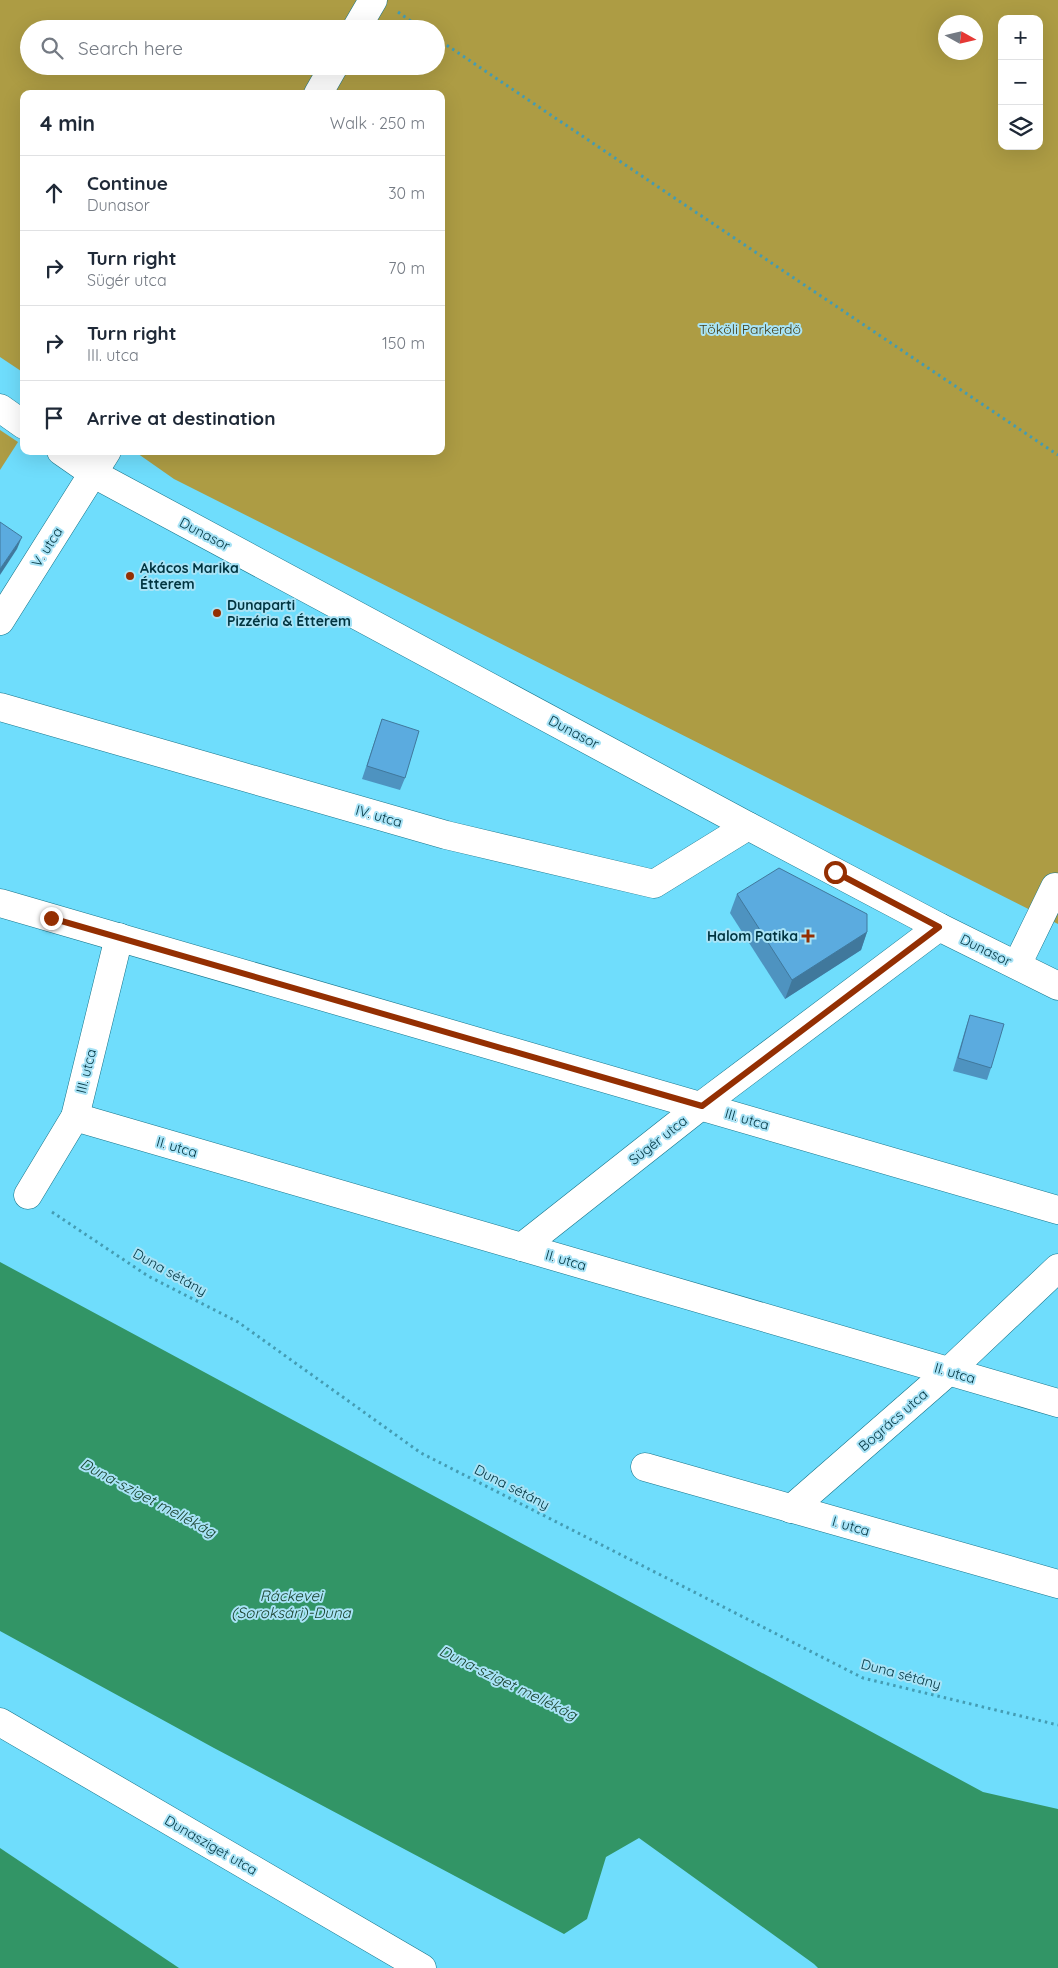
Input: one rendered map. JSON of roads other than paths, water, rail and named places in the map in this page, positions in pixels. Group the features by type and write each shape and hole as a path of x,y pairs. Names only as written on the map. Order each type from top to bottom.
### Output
{"street":[{"path":"361,20 373,0"},
{"path":"320,90 329,75"},
{"path":"0,408 20,422"},
{"name":"Dunasor","path":"74,455 100,463 748,826 939,927 1058,986"},
{"name":"V. utca","path":"0,621 100,463"},
{"name":"IV. utca","path":"0,707 446,835 654,884 748,826"},
{"path":"1017,965 1055,887"},
{"name":"III. utca","path":"0,903 1058,1210"},
{"name":"Sügér utca","path":"522,1247 702,1106 939,927"},
{"name":"III. utca","path":"28,1195 74,1117 119,937"},
{"name":"II. utca","path":"74,1117 1058,1403"},
{"name":"Bogrács utca","path":"792,1509 949,1372 1058,1268"},
{"name":"I. utca","path":"645,1467 1058,1584"},
{"name":"Dunasziget utca","path":"0,1722 422,1968"}],"water":[{"name":"Ráckevei (Soroksári)-Duna","path":"0,1262 983,1792 1058,1809 1058,1968 818,1968 639,1838 606,1857 587,1919 564,1934 214,1748 0,1631"},
{"path":"0,1848 179,1968 0,1968"}],"place":[{"name":"Akácos Marika Étterem","path":"130,576"},
{"name":"Dunaparti Pizzéria & Étterem","path":"217,613"},
{"name":"Halom Patika","path":"808,936"}],"park label":[{"name":"Tököli Parkerdő","path":"750,329"}],"water label":[{"name":"Duna-sziget mellékág","path":"148,1498"},
{"name":"Duna-sziget mellékág","path":"508,1683"}]}
